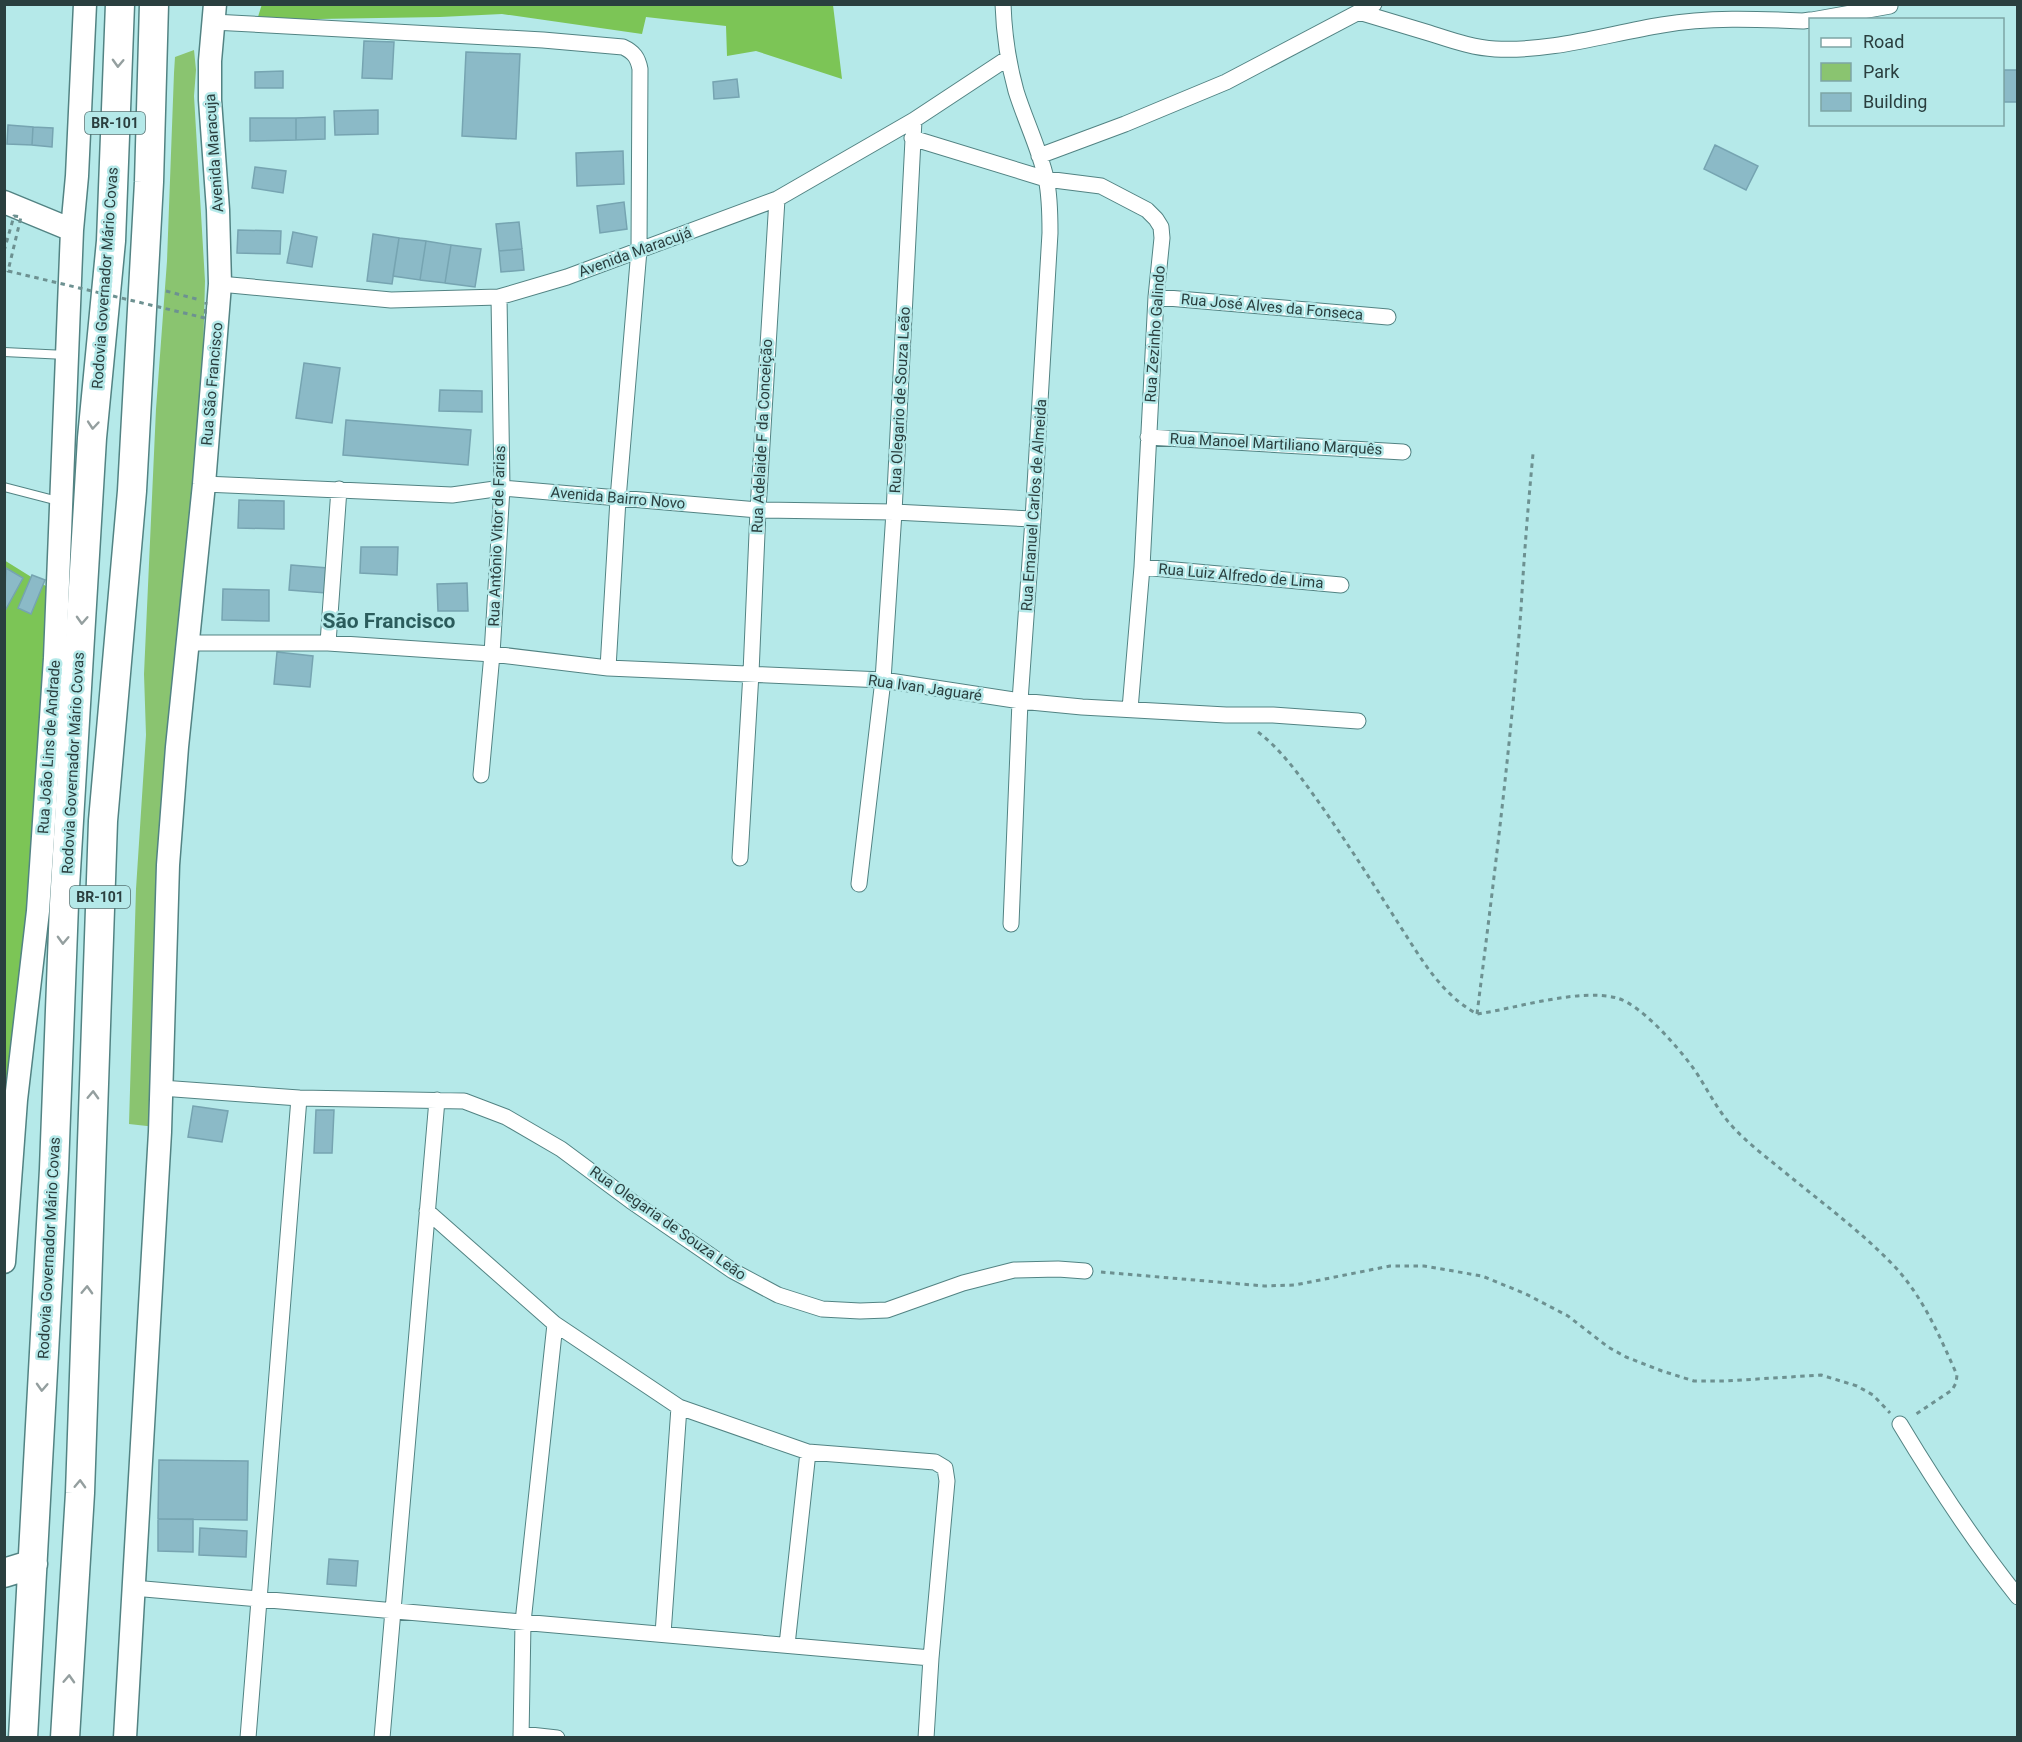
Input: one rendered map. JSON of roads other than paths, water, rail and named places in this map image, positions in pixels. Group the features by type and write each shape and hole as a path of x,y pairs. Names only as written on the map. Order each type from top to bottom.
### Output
{"highway":[{"name":"Rodovia Governador Mário Covas","path":"23,1737 54,1169 64,904 92,438 111,242 120,4"},
{"name":"BR-101","path":"65,1737 80,1493 103,821 132,491 149,182 154,4"},
{"path":"4,1573 33,1564"}],"street":[{"name":"Rua João Lins de Andrade","path":"4,1262 9,1149 39,900 55,658 72,230 77,176 85,4"},
{"name":"Rua Emanuel Carlos de Almeida","path":"1003,4 1008,58 1016,90 1046,179 1050,233 1020,701 1011,924"},
{"path":"1039,156 1125,124 1226,82 1374,4"},
{"path":"1822,18 1890,6"},
{"path":"1359,12 1449,40 1496,49 1532,48 1663,24 1757,19 1809,20"},
{"path":"214,13 623,47 639,61 639,250 618,499 608,668"},
{"name":"Avenida Maracuja","path":"214,13 210,100 218,210 220,284"},
{"name":"Avenida Maracujá","path":"220,284 391,300 499,297 567,277 777,199 914,120 1008,58"},
{"name":"Rua Olegario de Souza Leão","path":"859,884 883,680 914,120"},
{"name":"Rua Zezinho Galindo","path":"912,138 1046,179 1101,186 1147,210 1161,227 1142,567 1130,709"},
{"name":"Rua Adelaide F da Conceição","path":"740,858 777,199"},
{"path":"4,202 72,230"},
{"name":"Rua São Francisco","path":"125,1737 152,1279 168,864 177,747 204,484 220,284"},
{"name":"Rua Antônio Vitor de Farias","path":"481,775 492,654 502,488 499,297"},
{"name":"Rua José Alves da Fonseca","path":"1156,297 1388,317"},
{"name":"Rua Manoel Martiliano Marquês","path":"1148,437 1403,452"},
{"name":"Avenida Bairro Novo","path":"204,484 452,495 502,488 758,510 894,512 1033,519"},
{"path":"328,643 339,489"},
{"name":"Rua Luiz Alfredo de Lima","path":"1142,567 1341,585"},
{"name":"Rua Ivan Jaguaré","path":"189,643 328,643 492,654 608,668 883,680 1020,701 1082,707 1358,721"},
{"name":"Rua Olegaria de Souza Leão","path":"161,1088 299,1098 464,1101 506,1117 561,1149 631,1201 733,1271 778,1294 822,1309 887,1310 963,1283 1014,1270 1084,1271"},
{"path":"248,1737 299,1098"},
{"path":"382,1737 436,1100"},
{"path":"427,1211 555,1324 679,1407 808,1452 935,1462 945,1468 947,1481 926,1737"},
{"path":"555,1324 523,1622 521,1736 557,1737"},
{"path":"663,1635 679,1407"},
{"path":"1900,1424 1931,1476 1987,1558 2018,1597"},
{"path":"787,1646 808,1452"},
{"path":"133,1588 931,1658"}],"lane":[{"path":"4,352 67,356"},
{"path":"4,488 62,502"}],"district":[{"name":"São Francisco","path":"389,621"}]}
